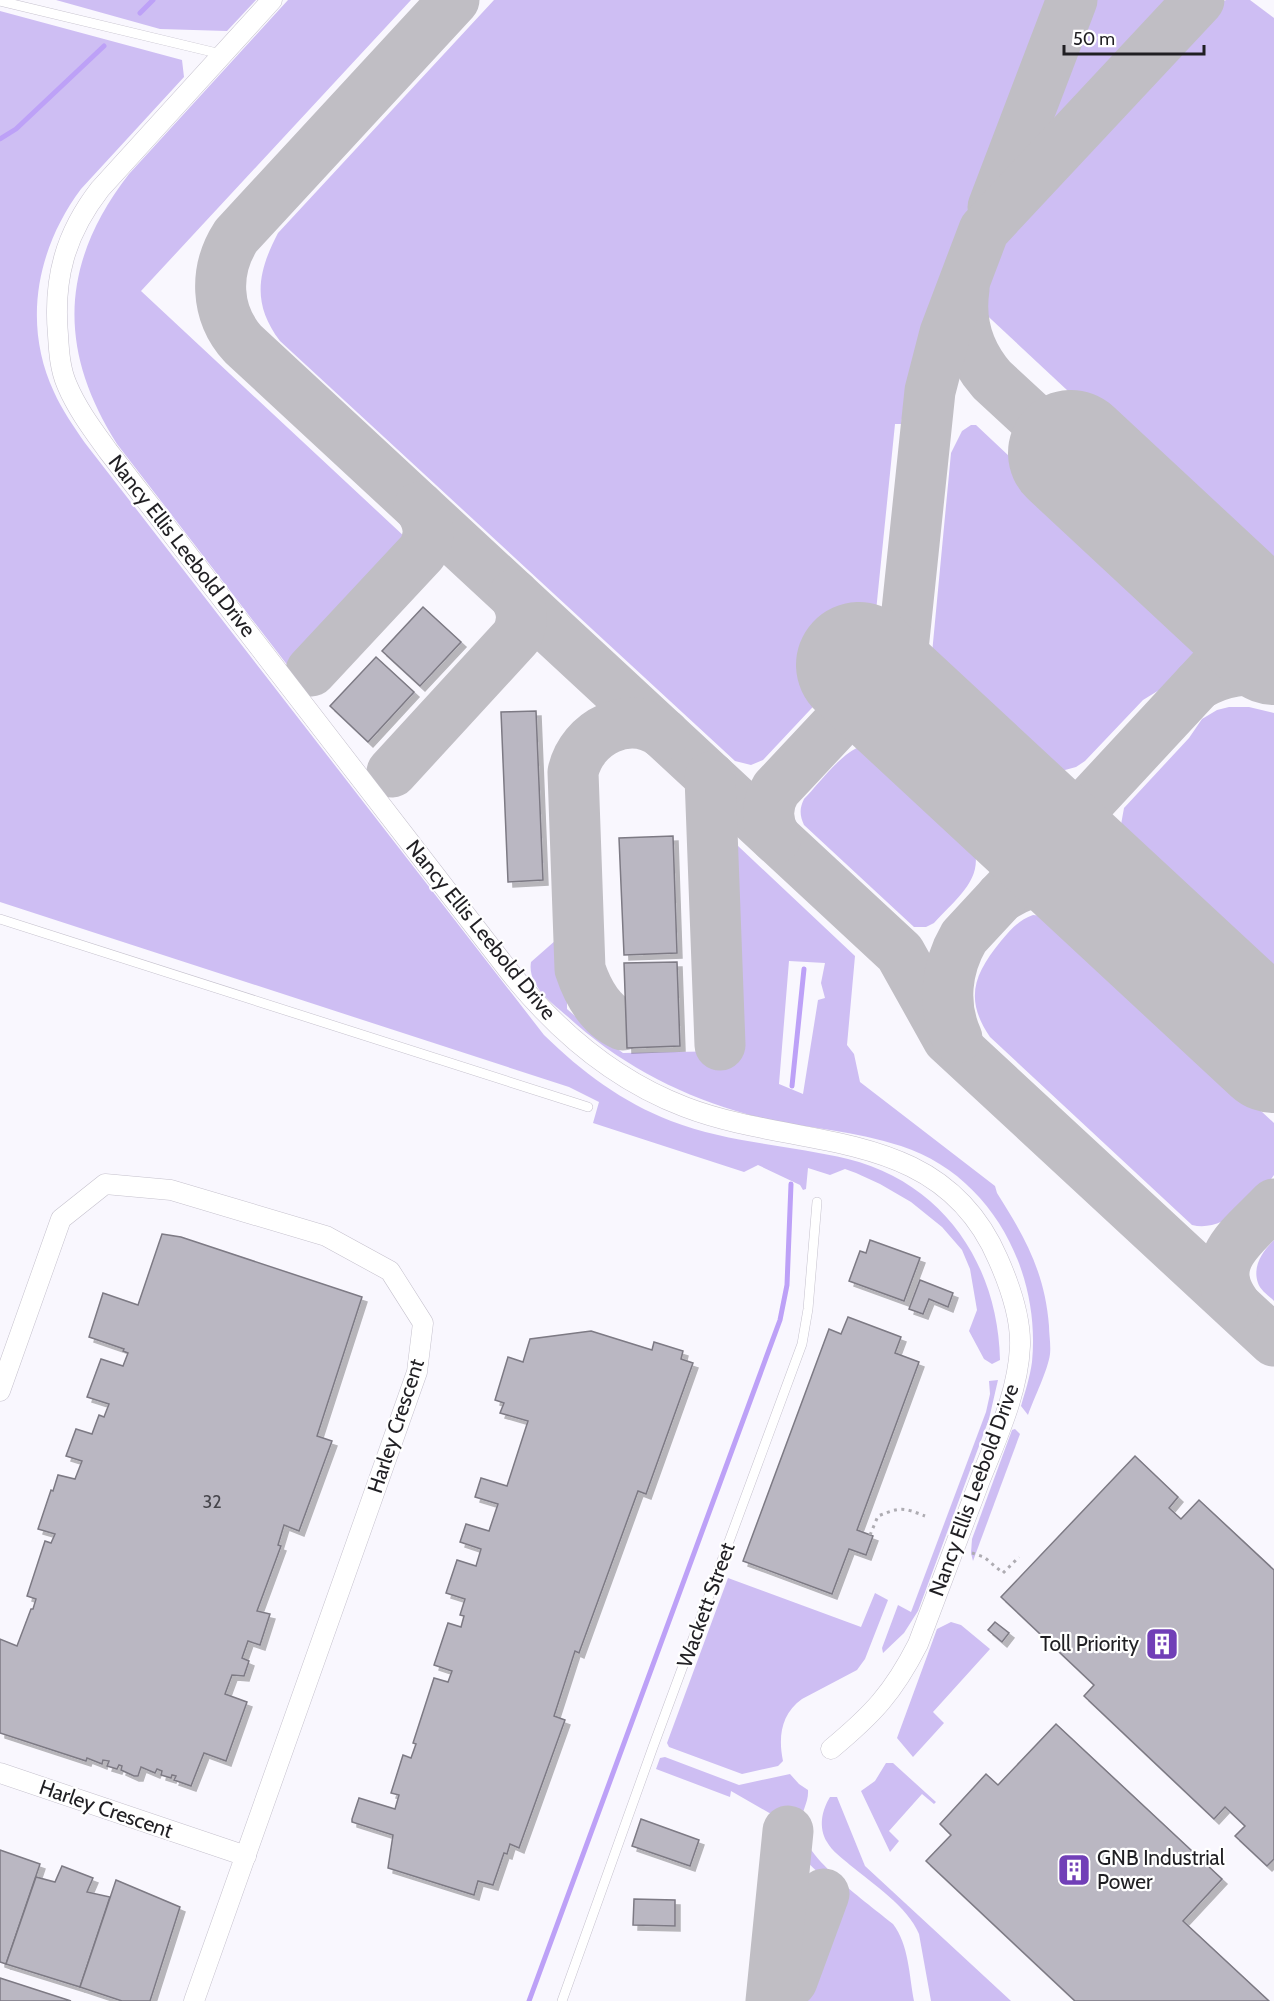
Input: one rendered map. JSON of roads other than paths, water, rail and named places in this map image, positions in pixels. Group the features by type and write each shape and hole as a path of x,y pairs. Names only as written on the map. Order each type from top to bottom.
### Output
{"street":[{"name":"Nancy Ellis Leebold Drive","path":"272,0 100,189 75,227 59,274 56,299 61,367 67,385 90,426 522,987 551,1019 610,1068 646,1090 685,1107 743,1125 868,1149 907,1163 935,1179 968,1208 992,1244 1008,1284 1019,1338 1012,1392 918,1644 903,1674 867,1719 831,1749"},
{"name":"Harley Crescent","path":"0,1390 61,1219 105,1184 171,1190 326,1236 390,1271 423,1323 417,1372 194,2001"},
{"name":"Harley Crescent","path":"0,1773 246,1856"}],"lane":[{"path":"0,1 221,54"},
{"path":"0,919 588,1107"},
{"name":"Wackett Street","path":"562,2001 802,1344 808,1309 817,1202"}],"waterway":[{"path":"140,13 153,0"},
{"path":"0,139 16,129 104,46"},
{"path":"792,1086 804,969"},
{"path":"529,2001 780,1320 787,1285 791,1184"}],"place":[{"name":"Toll Priority","path":"1162,1644"},
{"name":"GNB Industrial Power","path":"1074,1870"}]}
